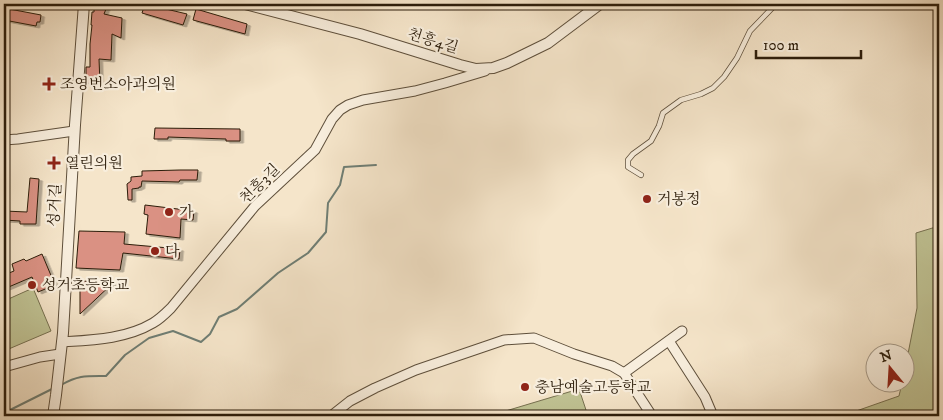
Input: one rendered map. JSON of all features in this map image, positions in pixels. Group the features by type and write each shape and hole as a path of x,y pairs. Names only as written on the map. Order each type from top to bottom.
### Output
{"street":[{"name":"성거길","path":"53,416 62,342 74,131 84,4"},
{"name":"천흥4길","path":"245,4 360,34 476,69 492,68 507,63 548,43 600,4"},
{"name":"천흥3길","path":"62,342 103,339 139,330 155,322 171,308 255,206 315,150 332,119 340,110 363,100 415,91 492,68"},
{"path":"4,140 74,131"},
{"path":"624,373 682,331"},
{"path":"331,416 350,401 416,370 504,340 534,338 574,354 612,366 624,373 652,416"},
{"path":"669,341 705,397 713,416"},
{"path":"4,368 40,357 60,354"}],"lane":[{"path":"641,175 628,167 628,160 651,141 664,113 681,100 713,88 724,77 737,58 750,31 776,4"}],"green space":[{"path":"939,226 939,416 842,416 899,396 900,392 916,392 916,342 910,342 917,308 916,233"},
{"path":"33,288 51,331 4,351 4,301"},
{"path":"579,389 588,416 489,416"}],"building":[{"path":"94,4 108,4 104,14 122,18 121,38 112,34 111,60 99,59 100,84 86,83 86,67 90,67 91,25"},
{"path":"145,4 187,14 183,25 142,13"},
{"path":"4,8 41,15 40,22 37,22 36,26 4,20"},
{"path":"196,9 247,24 245,34 193,20"},
{"path":"155,128 240,129 240,141 168,137 168,139 154,139"},
{"path":"198,170 197,180 180,180 179,182 142,181 141,187 132,189 132,200 128,200 127,184 131,181 131,177 142,176 142,171"},
{"path":"30,178 39,179 36,224 20,224 20,221 4,220 4,211 27,212"},
{"path":"145,205 194,211 193,220 181,219 180,238 146,234 148,215 144,214"},
{"path":"79,231 125,232 124,244 180,249 179,259 123,253 120,270 76,268"},
{"path":"42,254 55,285 38,292 32,277 4,289 4,275 14,271 12,264 24,259 26,261"},
{"path":"80,281 114,282 80,314"}],"waterway":[{"path":"61,385 73,379 106,376 125,355 149,338 173,331 201,342 210,334 219,317 237,309 278,273 308,253 326,232 328,203 340,185 344,167 376,165"},
{"path":"4,413 52,389"}],"place":[{"name":"조영번소아과의원","path":"49,84"},
{"name":"열린의원","path":"54,163"},
{"name":"거봉정","path":"647,199"},
{"name":"가","path":"169,212"},
{"name":"다","path":"155,251"},
{"name":"성거초등학교","path":"32,285"},
{"name":"충남예술고등학교","path":"525,387"}]}
